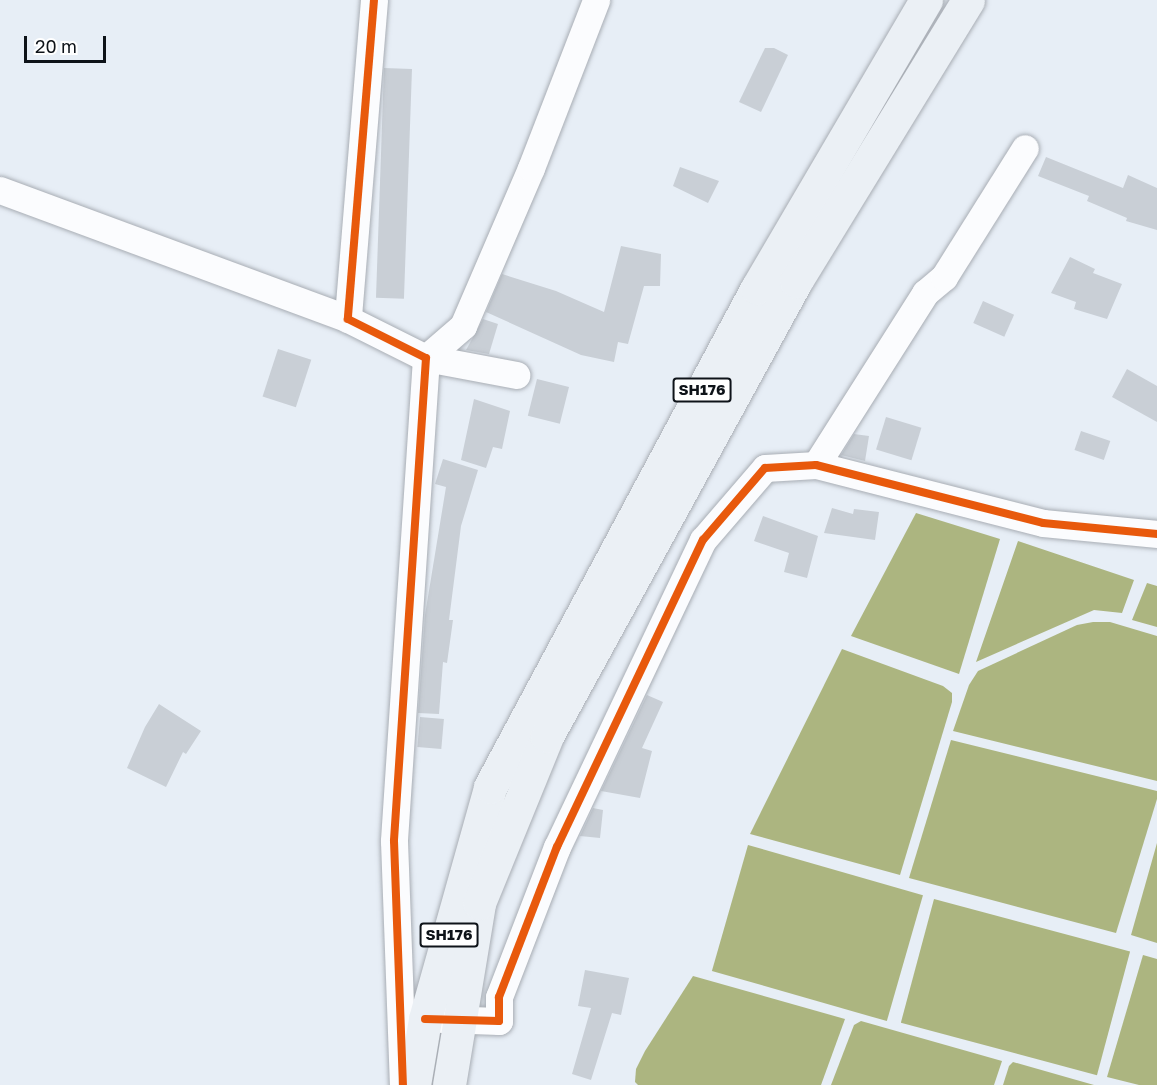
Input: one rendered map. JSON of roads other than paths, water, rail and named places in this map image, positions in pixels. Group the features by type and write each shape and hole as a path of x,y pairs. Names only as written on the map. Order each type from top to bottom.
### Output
{"main road":[{"name":"SH176","path":"414,1085 425,1019 490,787 757,288 926,0"},
{"path":"449,1085 479,903 547,736 796,281 968,0"}],"street":[{"path":"348,319 374,0"},
{"path":"403,1085 394,841 426,358 463,326 531,168 596,0"},
{"path":"816,465 925,294 944,277 1025,148"},
{"path":"0,190 348,319 426,358 516,375"},
{"path":"425,1019 499,1021 499,997 557,847 704,540 765,468 816,465 1043,523 1157,534"}]}
